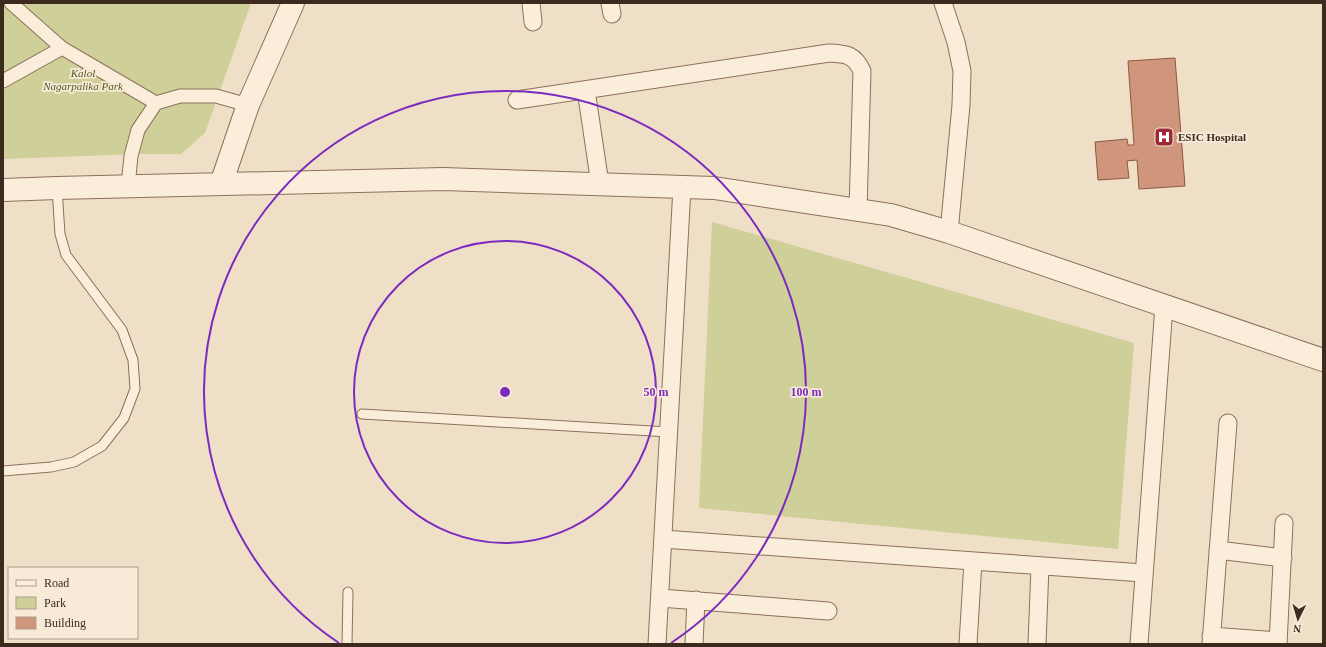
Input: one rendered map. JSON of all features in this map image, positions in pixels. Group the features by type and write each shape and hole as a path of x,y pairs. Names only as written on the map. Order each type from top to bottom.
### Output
{"street":[{"path":"11,3 62,48 156,103"},
{"path":"221,184 248,105 293,3"},
{"path":"531,3 533,22"},
{"path":"943,3 956,42 962,71 961,105 949,232"},
{"path":"3,81 62,48"},
{"path":"517,100 829,53 844,54 857,61 862,71 858,210"},
{"path":"586,90 600,184"},
{"path":"128,186 131,156 138,130 156,103 180,96 216,96 248,105"},
{"path":"3,186 3,190 443,178 714,188 891,215 949,232 1323,360"},
{"path":"657,644 682,187"},
{"path":"1139,644 1143,573 1164,306"},
{"path":"1228,423 1211,640 1278,642 1284,523"},
{"path":"663,539 1143,573"},
{"path":"1218,550 1283,558"},
{"path":"968,644 973,561"},
{"path":"1037,644 1040,566"},
{"path":"660,598 828,611"},
{"path":"694,644 696,600"}],"lane":[{"path":"3,471 50,467 74,462 102,446 124,418 135,389 133,360 122,330 66,255 60,234 57,188"},
{"path":"362,414 669,432"},
{"path":"347,644 348,592"}],"green space":[{"name":"Kalol Nagarpalika Park","path":"3,3 251,3 205,133 181,154 3,159"},
{"path":"712,222 1134,343 1118,549 699,508"}],"building":[{"path":"1175,58 1185,186 1139,189 1137,160 1127,161 1129,178 1098,180 1095,142 1127,139 1128,145 1134,145 1128,61"}],"place":[{"name":"ESIC Hospital","path":"1164,137"}]}
